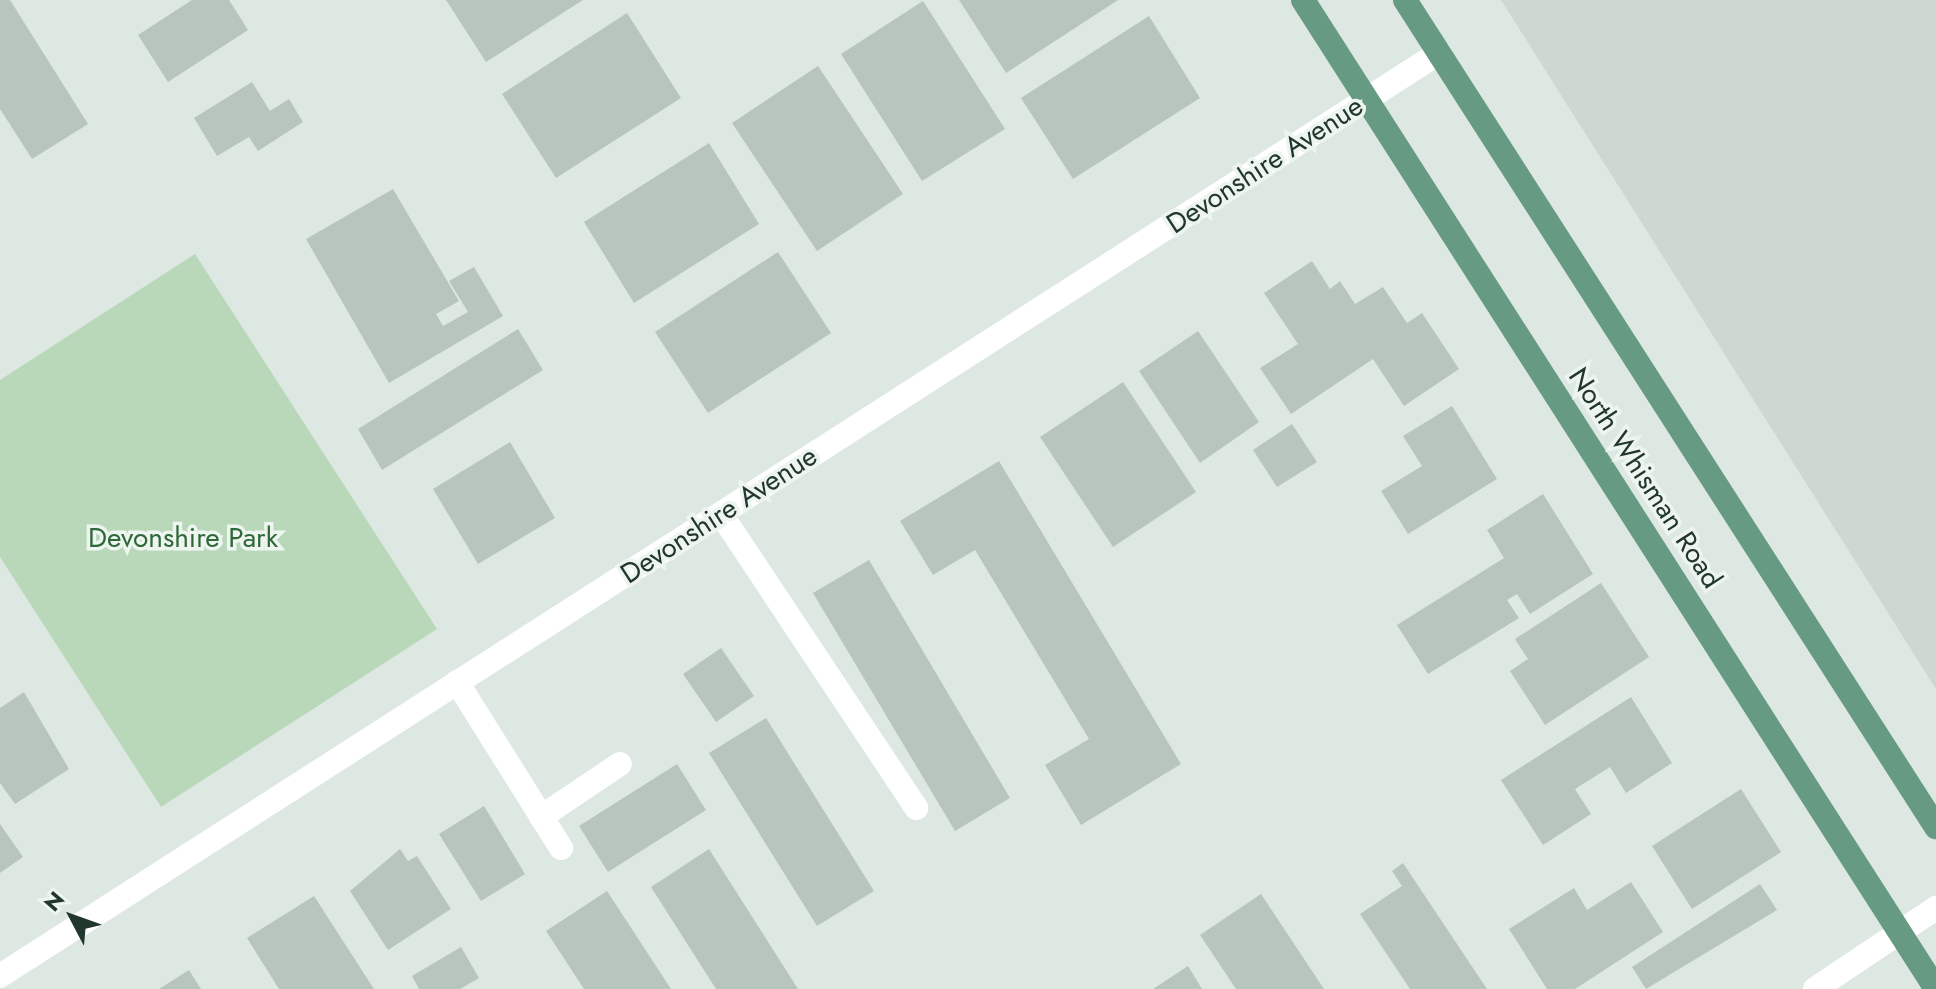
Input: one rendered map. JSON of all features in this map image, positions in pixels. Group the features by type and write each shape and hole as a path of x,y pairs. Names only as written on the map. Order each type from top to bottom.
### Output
{"main road":[{"name":"North Whisman Road","path":"1303,0 1936,989"},
{"name":"North Whisman Road","path":"1405,0 1936,827"}],"street":[{"name":"Devonshire Avenue","path":"0,976 1439,53"},
{"path":"721,514 916,808"},
{"path":"457,682 561,848"},
{"path":"541,817 620,764"},
{"path":"1815,989 1936,908"}],"shaded area":[{"path":"1501,0 1936,0 1936,689"}],"green space":[{"name":"Devonshire Park","path":"195,254 437,629 161,807 0,557 0,380"}],"building":[{"path":"0,0 10,0 88,124 32,159 0,109"},
{"path":"192,0 229,0 248,30 168,82 138,35"},
{"path":"446,0 583,0 486,62"},
{"path":"959,0 1118,0 1006,73"},
{"path":"923,1 1005,129 922,181 841,54"},
{"path":"627,13 681,98 556,178 502,94"},
{"path":"1149,16 1200,98 1073,179 1021,98"},
{"path":"818,66 903,194 817,251 732,123"},
{"path":"252,82 270,111 289,99 303,122 258,151 249,137 217,156 194,118"},
{"path":"709,143 759,224 634,303 584,222"},
{"path":"393,189 459,301 436,314 443,326 468,312 449,281 474,267 503,316 389,383 306,239"},
{"path":"778,252 831,333 708,413 655,332"},
{"path":"1312,261 1330,289 1340,281 1355,304 1383,287 1407,323 1422,313 1459,369 1404,406 1373,359 1291,414 1260,368 1298,344 1264,293"},
{"path":"518,329 543,370 382,470 358,429"},
{"path":"1198,331 1259,422 1200,463 1139,371"},
{"path":"1123,382 1196,492 1113,547 1040,437"},
{"path":"1452,406 1497,479 1408,534 1381,491 1422,466 1403,436"},
{"path":"1292,424 1317,462 1277,487 1253,450"},
{"path":"510,442 555,518 478,564 433,489"},
{"path":"999,461 1181,764 1081,825 1045,765 1089,739 975,550 933,575 900,521"},
{"path":"1543,494 1593,574 1530,614 1517,594 1507,600 1519,618 1428,674 1397,625 1504,558 1487,530"},
{"path":"869,560 1010,798 955,831 813,593"},
{"path":"1601,583 1649,657 1545,725 1510,671 1528,659 1515,639"},
{"path":"721,648 754,696 716,722 683,674"},
{"path":"24,692 69,769 15,804 0,783 0,708"},
{"path":"1631,697 1672,763 1626,793 1610,767 1575,789 1591,814 1543,845 1501,780"},
{"path":"766,718 874,891 817,926 709,753"},
{"path":"677,764 706,810 608,872 579,826"},
{"path":"1741,789 1781,852 1692,909 1652,846"},
{"path":"484,806 525,874 481,901 439,834"},
{"path":"0,824 23,857 0,873"},
{"path":"400,849 408,861 417,856 451,909 388,950 350,891"},
{"path":"709,849 798,989 716,989 651,887"},
{"path":"1403,863 1487,989 1410,989 1360,914 1402,886 1392,871"},
{"path":"1631,882 1663,932 1575,989 1547,989 1509,929 1574,888 1587,910"},
{"path":"1760,884 1777,910 1646,989 1632,967"},
{"path":"607,891 671,989 584,989 546,931"},
{"path":"1261,894 1324,989 1236,989 1200,935"},
{"path":"314,896 374,989 279,989 247,938"},
{"path":"461,947 479,978 460,989 419,989 412,976"},
{"path":"1188,966 1202,989 1153,989"},
{"path":"189,970 201,989 159,989"}]}
